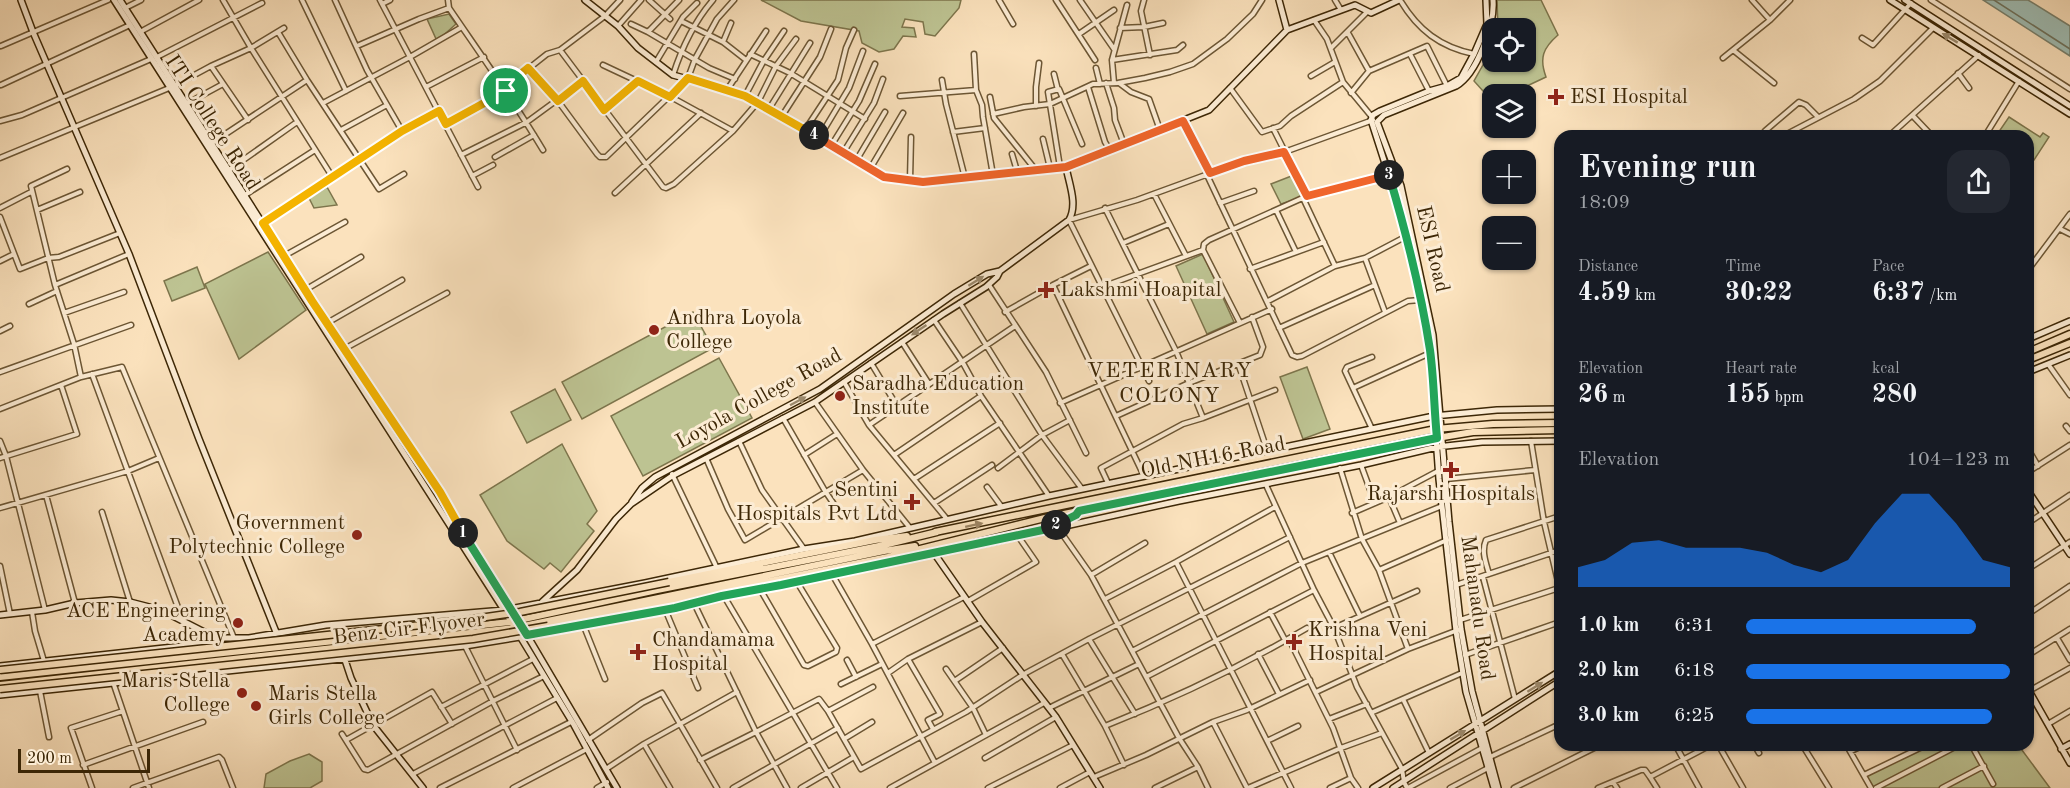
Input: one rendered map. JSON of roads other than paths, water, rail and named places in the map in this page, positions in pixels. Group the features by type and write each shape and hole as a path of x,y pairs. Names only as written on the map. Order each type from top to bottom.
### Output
{"main road":[{"path":"2034,349 2070,334"},
{"path":"2034,358 2070,343"},
{"name":"Old NH16 Road","path":"875,540 937,532 1439,429 1493,424 1554,423"},
{"name":"Old NH16 Road","path":"888,557 1079,511 1439,438 1495,431 1554,430"},
{"path":"0,677 516,624 657,590 827,557 937,532"},
{"name":"Benz Cir Flyover","path":"0,668 459,621 520,612 875,540"},
{"path":"0,687 340,648 516,624 884,551 945,542"},
{"name":"Benz Cir Flyover","path":"0,687 461,641 548,626 888,557"}],"street":[{"path":"21,0 129,254 281,647"},
{"path":"1,46 108,0"},
{"name":"ITI College Road","path":"114,0 261,224 507,609"},
{"name":"ITI College Road","path":"120,0 153,58"},
{"path":"124,9 141,0"},
{"path":"140,33 199,0"},
{"path":"224,0 251,48 333,178"},
{"path":"302,0 345,91"},
{"path":"335,0 372,78 402,131"},
{"path":"390,0 381,2 478,187"},
{"path":"448,0 449,8 484,57 543,150"},
{"path":"585,0 618,26 638,48 673,75 727,90 758,102 884,177 923,182 1063,167 1183,121 1209,110 1287,30 1357,2 1367,12 1375,12 1400,0 1409,16 1435,39 1453,50 1474,54"},
{"path":"446,124 505,89 547,54 560,50 605,16 620,0"},
{"path":"618,26 641,0"},
{"path":"649,0 670,19"},
{"path":"648,32 679,0"},
{"path":"673,75 681,51 713,0"},
{"path":"528,68 558,101 600,157 606,157 688,78 695,59 717,19 734,0"},
{"path":"999,0 1013,24"},
{"path":"1056,0 1095,60"},
{"path":"1080,0 1114,49"},
{"path":"1144,0 1141,10 1150,55"},
{"path":"993,114 1024,106 1050,104 1094,84 1116,83 1170,72 1193,64 1227,39 1252,14 1262,0"},
{"path":"1279,0 1287,30"},
{"path":"1335,0 1341,10"},
{"path":"1373,120 1380,111 1447,86 1461,78 1487,24 1486,0"},
{"path":"1069,220 1154,194 1244,161 1284,152 1450,89 1465,81 1477,60 1492,23 1493,0"},
{"path":"1752,0 1770,20"},
{"path":"1723,58 1770,20 1790,0"},
{"path":"1890,0 2070,114"},
{"path":"1931,0 2070,89"},
{"path":"1862,38 1873,45 1906,10 1908,2 2070,106"},
{"path":"0,121 22,115 153,58 262,3"},
{"path":"656,63 681,21 697,3"},
{"path":"1127,5 1112,60 1116,83 1149,99 1160,130"},
{"path":"357,46 449,8"},
{"path":"1079,34 1114,10"},
{"path":"1331,48 1367,12"},
{"path":"1314,20 1331,48 1343,82 1373,120"},
{"path":"681,21 723,42 746,60"},
{"path":"723,42 731,23"},
{"path":"1120,28 1164,23"},
{"path":"631,24 709,68 735,79"},
{"path":"1,85 129,26"},
{"path":"322,103 372,78 462,27"},
{"path":"0,158 172,87 251,48 284,28"},
{"path":"782,116 819,57 831,28"},
{"path":"1794,130 1854,99 1880,81 1933,28"},
{"path":"805,130 840,74 846,48 854,30"},
{"path":"278,32 307,80 380,189 404,174"},
{"path":"727,90 766,32"},
{"path":"745,96 763,62 784,32"},
{"path":"1348,32 1369,71"},
{"path":"560,50 663,187 669,188 733,131 758,102 776,66 796,39"},
{"path":"1351,93 1369,71 1427,46 1435,39"},
{"path":"768,109 789,72 810,43"},
{"path":"1112,60 1177,50 1183,45"},
{"path":"1427,46 1447,86"},
{"path":"1733,50 1774,83"},
{"path":"1896,130 1983,50"},
{"path":"819,138 840,104 863,51"},
{"path":"750,54 763,62 789,72 865,119"},
{"path":"974,54 976,90 982,105 993,175"},
{"path":"1410,54 1429,91"},
{"path":"426,87 484,57"},
{"path":"1311,76 1335,62"},
{"path":"1036,106 1039,63"},
{"path":"831,146 859,101 875,64"},
{"path":"603,65 702,113 733,131"},
{"path":"211,66 248,120"},
{"path":"1096,68 1100,84"},
{"path":"1958,73 1969,88"},
{"path":"1054,74 1058,90 1082,144"},
{"path":"843,153 874,103 883,79"},
{"path":"212,143 307,80"},
{"path":"942,80 965,179"},
{"path":"461,155 527,122 583,81"},
{"path":"604,110 638,81"},
{"path":"1989,130 2019,81"},
{"path":"1230,88 1262,132 1280,126 1291,116 1343,82"},
{"path":"1106,83 1114,108 1115,120 1125,144"},
{"path":"186,104 223,84"},
{"name":"ITI College Road","path":"172,87 212,143 261,224 440,492 516,624"},
{"path":"1088,87 1110,150"},
{"path":"900,96 976,90"},
{"path":"1058,90 1048,92 1063,167 1073,202 1072,215 1069,220"},
{"path":"990,97 993,114 1005,134 1024,153 1035,169"},
{"path":"1766,130 1799,102 1818,117"},
{"path":"341,130 387,105"},
{"path":"261,224 402,131 439,111"},
{"path":"856,161 885,112"},
{"path":"615,194 702,113"},
{"path":"870,169 903,113"},
{"path":"1913,116 1926,130"},
{"name":"ESI Road","path":"1373,120 1436,353 1439,429"},
{"name":"ESI Road","path":"1373,120 1401,186 1423,300 1438,416"},
{"path":"1183,121 1292,355 1297,357 1330,342 1408,301 1423,300"},
{"path":"229,170 297,122"},
{"path":"953,132 985,128"},
{"path":"1273,129 1335,266"},
{"path":"495,157 534,135"},
{"path":"910,180 911,137"},
{"path":"1043,139 1050,168"},
{"path":"245,195 315,150"},
{"path":"1012,154 1017,171"},
{"path":"472,176 493,165"},
{"path":"67,169 33,183 31,192 55,285 74,344 81,377"},
{"path":"1240,323 1203,250 1204,244 1305,197 1389,174"},
{"path":"1220,203 1254,191"},
{"path":"0,208 31,192"},
{"path":"36,210 80,192"},
{"path":"1154,194 1186,256"},
{"path":"1106,208 1176,351 1203,418"},
{"path":"1276,210 1296,252"},
{"path":"2034,262 2070,214"},
{"path":"0,217 20,269 48,258 59,257 120,233"},
{"path":"1069,220 1149,381"},
{"name":"Loyola College Road","path":"631,504 635,495 646,483 671,467 820,389 954,294 987,274 1000,271 1069,220"},
{"path":"284,256 345,222"},
{"path":"1124,243 1169,224"},
{"path":"2060,228 2070,234"},
{"path":"1268,302 1335,266 1365,258 1406,237"},
{"path":"1250,269 1324,242"},
{"path":"1102,287 1203,250"},
{"path":"0,261 14,254"},
{"path":"55,285 129,254"},
{"path":"305,291 361,257"},
{"path":"1365,258 1385,312"},
{"path":"1005,312 1090,266"},
{"name":"Loyola College Road","path":"540,603 577,570 616,519 631,504 672,476 815,402 988,284 997,277 1000,271"},
{"path":"327,323 402,280"},
{"path":"988,284 1046,372 1086,453"},
{"path":"1053,285 1144,476"},
{"path":"1279,328 1375,285"},
{"path":"29,303 57,291"},
{"path":"64,313 124,292"},
{"path":"344,349 447,294"},
{"path":"960,303 1042,435 1083,489"},
{"path":"1060,403 1272,309"},
{"path":"1116,416 1189,383 1260,355 1263,347 1252,317"},
{"path":"934,320 963,363 981,396 1049,496"},
{"path":"2034,336 2070,321"},
{"path":"0,331 10,326"},
{"path":"0,372 74,344 131,326"},
{"path":"869,425 1015,326"},
{"path":"902,342 929,384"},
{"path":"1353,388 1430,353"},
{"path":"2034,370 2070,355"},
{"path":"1372,357 1346,369 1372,429"},
{"path":"871,363 897,406"},
{"path":"1238,363 1267,451"},
{"path":"2048,364 2070,395"},
{"path":"0,409 81,377 122,367 234,638"},
{"path":"92,374 183,621"},
{"path":"844,382 869,425 946,518"},
{"path":"0,458 77,434 61,385"},
{"path":"1108,483 1101,468 1183,424 1275,390"},
{"path":"894,455 981,396"},
{"path":"815,402 863,470 910,528"},
{"path":"0,615 45,610 75,603 111,600 161,610 216,638 234,638 277,634 326,625 507,609 645,583 716,566 855,541 946,518 1108,483 1438,416 1497,410 1554,409"},
{"path":"783,417 825,491 842,516"},
{"path":"998,468 1021,453 1042,435 1070,420"},
{"path":"914,479 1000,423"},
{"path":"2066,426 2070,431"},
{"name":"Mahanadu Road","path":"1439,429 1438,471 1459,630 1462,673 1490,757 1496,788"},
{"path":"804,455 837,434"},
{"path":"0,441 6,456 45,610"},
{"path":"738,441 762,490 804,549"},
{"path":"1531,441 1544,522 1554,566"},
{"path":"527,635 797,582 1439,447 1482,442 1554,441"},
{"path":"2034,468 2070,446"},
{"name":"Mahanadu Road","path":"1439,447 1445,479 1460,620 1459,630"},
{"path":"0,508 128,471 159,458"},
{"path":"706,458 728,509 745,540 863,470"},
{"path":"2034,459 2038,466"},
{"path":"934,503 992,465"},
{"path":"1361,465 1375,503"},
{"path":"671,467 672,476 716,566"},
{"path":"1340,468 1352,513 1362,539 1379,570 1408,649"},
{"path":"1445,479 1535,470"},
{"path":"1352,513 1389,497 1438,471"},
{"path":"1266,485 1334,628 1357,687 1373,712 1402,769 1404,782 1408,788 1482,748"},
{"path":"987,487 1001,506"},
{"path":"46,495 75,603"},
{"path":"2034,519 2070,495"},
{"path":"1389,497 1400,523"},
{"path":"2034,500 2068,544 2070,554"},
{"path":"1132,651 1302,562 1442,506"},
{"path":"1105,599 1275,507"},
{"path":"1055,528 1059,522 1071,518 1079,511"},
{"path":"102,512 130,602"},
{"path":"1490,574 1484,553 1486,540 1554,518"},
{"path":"1055,528 1091,575 1208,788"},
{"path":"872,644 967,599 1036,562 1018,536"},
{"path":"700,760 819,699 861,769 972,708 1024,674 1290,537"},
{"path":"1379,570 1447,540"},
{"path":"1091,575 1145,543"},
{"path":"2034,565 2068,544"},
{"path":"1329,552 1360,616"},
{"path":"934,553 982,622 1056,717 1100,788"},
{"path":"1456,585 1554,553"},
{"path":"1176,562 1214,641 1231,668 1291,788"},
{"path":"0,567 10,614"},
{"path":"831,574 888,673 935,763"},
{"path":"1483,577 1515,699"},
{"path":"760,589 804,665 808,666 836,652 837,648 797,582"},
{"path":"2034,610 2070,586"},
{"path":"1146,677 1314,590"},
{"path":"1334,628 1417,591"},
{"path":"1460,620 1554,591"},
{"path":"724,596 837,788"},
{"path":"694,603 756,732 787,788"},
{"path":"665,609 698,688"},
{"path":"32,612 44,661"},
{"path":"1270,612 1310,680 1329,719 1351,778 1358,788"},
{"path":"888,673 908,659 982,622"},
{"path":"516,624 527,635 607,786"},
{"path":"516,624 520,637 557,698 588,740 617,788"},
{"path":"583,624 605,679"},
{"path":"1465,655 1554,624"},
{"path":"1105,726 1160,703 1307,628"},
{"path":"2034,651 2070,629"},
{"path":"1316,692 1408,649 1459,630"},
{"path":"0,695 114,685 465,646 520,637"},
{"path":"0,668 210,643 216,638"},
{"path":"2057,638 2070,660"},
{"path":"1089,639 1135,714"},
{"name":"Mahanadu Road","path":"1460,640 1478,724"},
{"path":"465,646 517,750"},
{"path":"340,648 351,678 374,725 422,788"},
{"path":"956,680 1003,648"},
{"path":"1062,654 1105,726 1124,765"},
{"path":"1258,654 1279,694"},
{"path":"441,707 533,659"},
{"path":"908,659 939,714 928,720 933,729"},
{"path":"847,660 856,677"},
{"path":"841,684 882,664"},
{"path":"1048,708 1139,664"},
{"path":"2034,687 2070,668"},
{"path":"946,669 956,680 986,735"},
{"path":"1373,712 1462,673"},
{"path":"1373,788 1554,675"},
{"path":"342,734 365,770 544,676"},
{"path":"1060,788 1092,774 1124,765 1310,680"},
{"path":"114,685 149,788"},
{"path":"1393,788 1554,685"},
{"path":"828,711 873,687"},
{"path":"40,691 49,737"},
{"path":"346,740 432,692 452,724"},
{"path":"606,769 644,744 737,692"},
{"path":"588,740 642,703 662,693 717,788"},
{"path":"413,774 557,698"},
{"path":"1403,699 1429,753"},
{"path":"2034,699 2070,763"},
{"path":"890,788 1044,703"},
{"path":"1329,719 1367,704"},
{"path":"92,788 71,728 123,711"},
{"path":"2048,724 2070,711"},
{"path":"985,758 1056,717"},
{"path":"83,765 204,722"},
{"path":"440,788 574,722"},
{"path":"844,739 872,722"},
{"path":"1214,722 1248,788 1382,733"},
{"path":"1267,741 1298,726"},
{"path":"1490,757 1554,727"},
{"path":"733,788 838,728"},
{"name":"Mahanadu Road","path":"1480,731 1482,748 1496,788"},
{"path":"644,744 670,788"},
{"path":"2061,749 2070,744"},
{"path":"988,788 1073,745"},
{"path":"513,788 587,749"},
{"path":"1514,788 1588,751"},
{"path":"1679,751 1699,788"},
{"path":"1650,777 1700,751"},
{"path":"1722,751 1743,788"},
{"path":"1806,751 1829,788"},
{"path":"1851,751 1871,788"},
{"path":"1864,775 1914,751"},
{"path":"1876,788 1947,751"},
{"path":"1975,751 1993,784"},
{"path":"133,788 219,757 233,788"},
{"path":"801,788 854,757"},
{"path":"1942,788 1984,766"},
{"path":"1155,788 1198,767"},
{"path":"1450,788 1488,768"},
{"path":"1598,788 1645,770 1657,788"},
{"path":"1330,788 1351,778"},
{"path":"597,788 607,786 612,780"},
{"path":"1613,782 1617,788"}],"water":[{"path":"1983,0 2028,0 2070,26 2070,56"}],"place":[{"name":"ESI Hospital","path":"1556,97"},
{"name":"Lakshmi Hoapital","path":"1046,290"},
{"name":"Andhra Loyola College","path":"654,330"},
{"name":"Saradha Education Institute","path":"840,396"},
{"name":"Rajarshi Hospitals","path":"1451,470"},
{"name":"Sentini Hospitals Pvt Ltd","path":"912,502"},
{"name":"Government Polytechnic College","path":"357,535"},
{"name":"ACE Engineering Academy","path":"238,623"},
{"name":"Krishna Veni Hospital","path":"1294,642"},
{"name":"Chandamama Hospital","path":"638,652"},
{"name":"Maris Stella College","path":"242,693"},
{"name":"Maris Stella Girls College","path":"256,706"}],"district":[{"name":"VETERINARY COLONY","path":"1170,384"}]}
